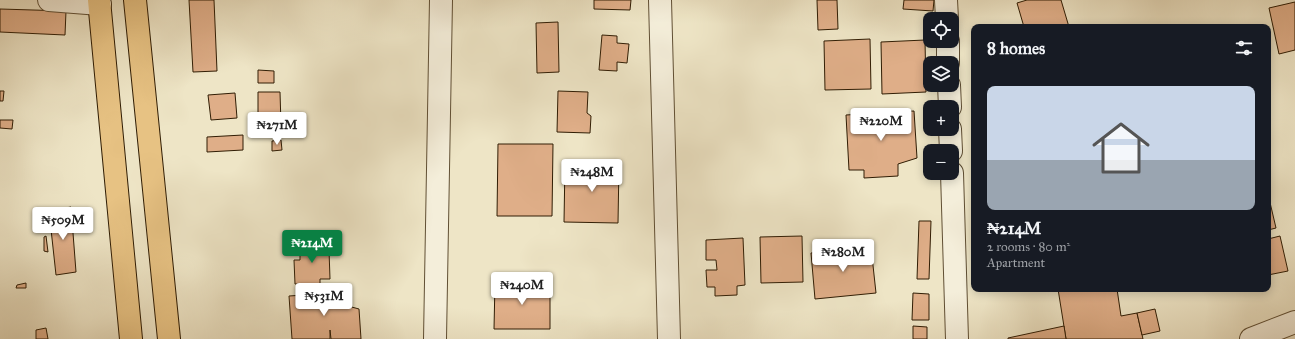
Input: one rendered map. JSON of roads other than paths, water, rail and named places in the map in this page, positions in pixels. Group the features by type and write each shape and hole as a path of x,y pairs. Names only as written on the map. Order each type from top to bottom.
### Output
{"main road":[{"path":"135,0 169,339"},
{"path":"100,2 131,339"}],"street":[{"path":"49,0 100,2"},
{"path":"435,339 441,0"},
{"path":"660,0 669,339"},
{"path":"946,0 947,12"},
{"path":"952,180 956,339"},
{"path":"1251,339 1295,322"}]}
